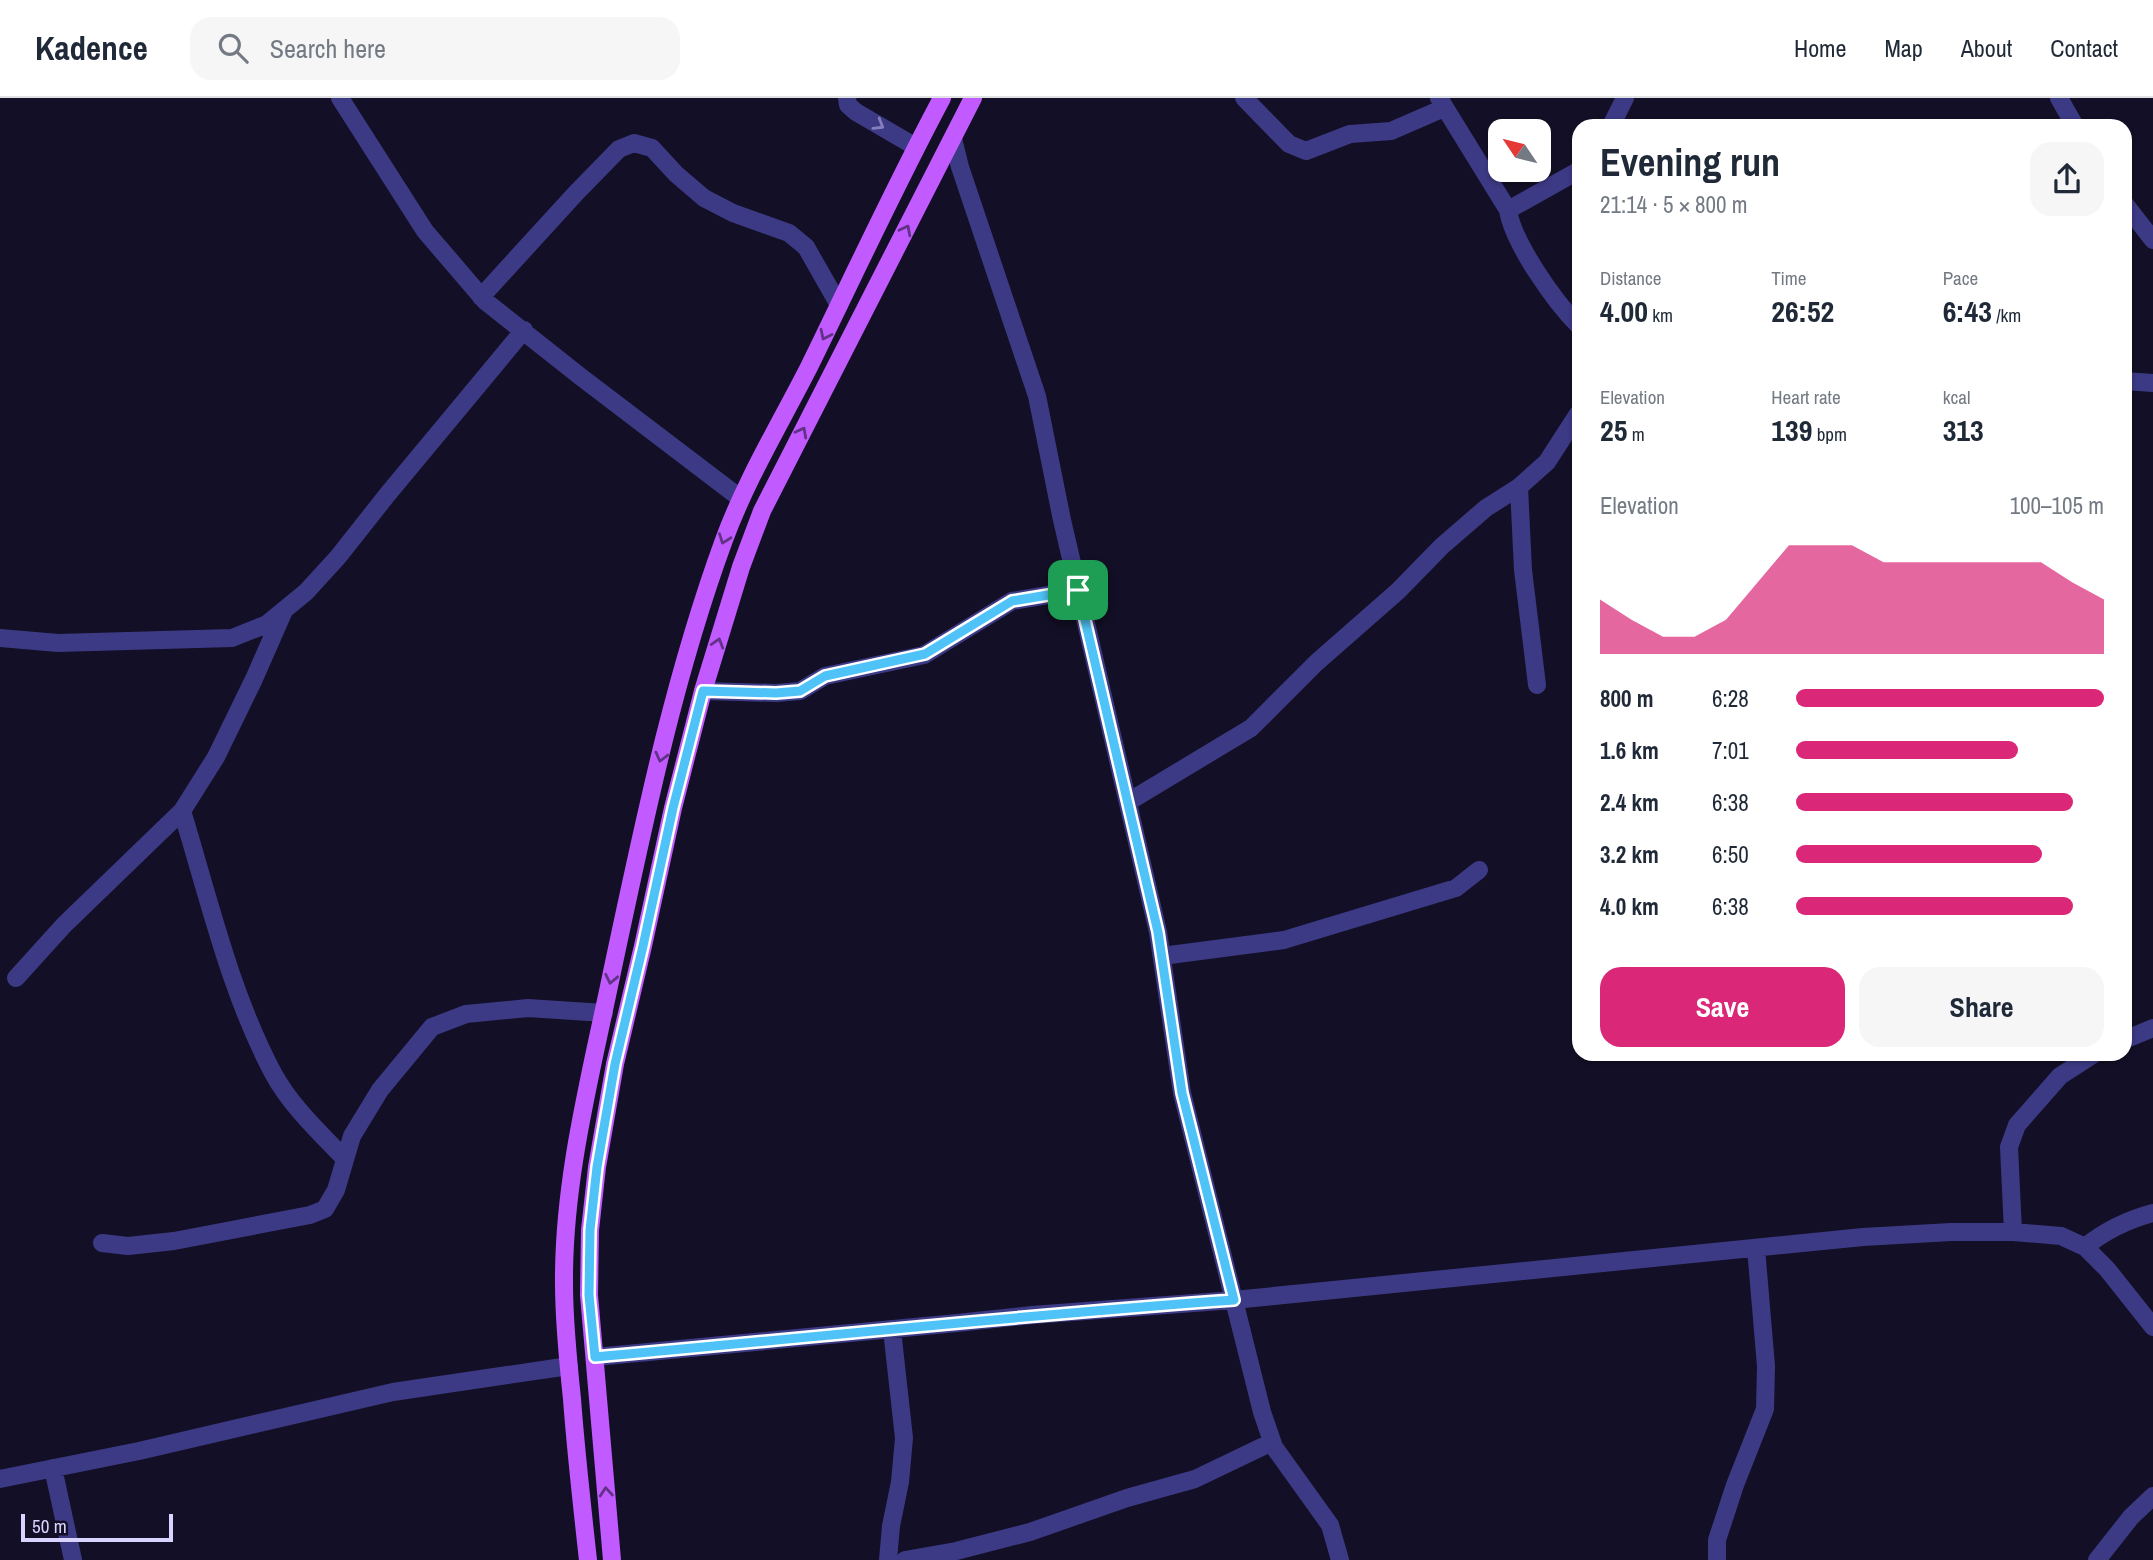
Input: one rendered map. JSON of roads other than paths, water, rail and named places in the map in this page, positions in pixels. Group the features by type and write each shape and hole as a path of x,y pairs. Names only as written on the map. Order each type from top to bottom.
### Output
{"main road":[{"path":"588,1560 569,1366 564,1281 570,1188 583,1111 648,814 695,623 740,498 790,404 942,98"},
{"path":"612,1560 589,1295 590,1230 597,1167 615,1064 673,808 703,691 741,567 762,511 973,98"}],"street":[{"path":"340,98 425,231 481,297 740,498"},
{"path":"847,98 848,105 856,112 916,147"},
{"path":"1244,98 1289,144 1306,152 1350,134 1391,131 1442,103 1508,210 1510,223 1546,287 1572,319"},
{"path":"1614,119 1625,98"},
{"path":"2059,98 2071,119"},
{"path":"953,139 1037,396 1078,590 1158,932 1182,1093 1262,1412 1272,1442 1330,1525 1340,1560"},
{"path":"481,297 602,167 620,149 634,142 652,148 676,174 704,198 733,213 789,233 806,247 839,305"},
{"path":"1508,210 1572,174"},
{"path":"2132,213 2153,240"},
{"path":"0,638 58,643 232,638 267,624 306,592 338,557 524,330"},
{"path":"2132,382 2153,383"},
{"path":"1128,802 1251,728 1316,663 1398,591 1441,546 1547,462 1572,423"},
{"path":"1519,486 1523,570 1537,685"},
{"path":"703,691 800,691 825,676 925,654 1012,601 1078,590"},
{"path":"16,978 64,925 182,811 221,746 285,610"},
{"path":"182,811 239,998 274,1075 308,1121 345,1158"},
{"path":"1162,956 1284,940 1456,888 1479,870"},
{"path":"102,1243 128,1246 174,1241 310,1215 325,1209 336,1189 352,1136 380,1090 432,1027 466,1014 528,1009 604,1013"},
{"path":"2132,1037 2153,1028"},
{"path":"2013,1232 2009,1147 2017,1125 2060,1076 2083,1061"},
{"path":"2085,1247 2105,1231 2153,1213"},
{"path":"595,1357 1032,1315 1234,1300 1863,1237 1951,1232 2013,1232 2061,1236 2085,1247 2107,1269 2153,1327"},
{"path":"1717,1560 1717,1540 1765,1409 1766,1366 1756,1248"},
{"path":"888,1560 904,1438 892,1330"},
{"path":"0,1479 192,1439 393,1392 569,1366"},
{"path":"905,1560 956,1551 1030,1532 1127,1498 1195,1479 1272,1442"},
{"path":"53,1468 73,1560"},
{"path":"2096,1560 2131,1517 2153,1496"}]}
